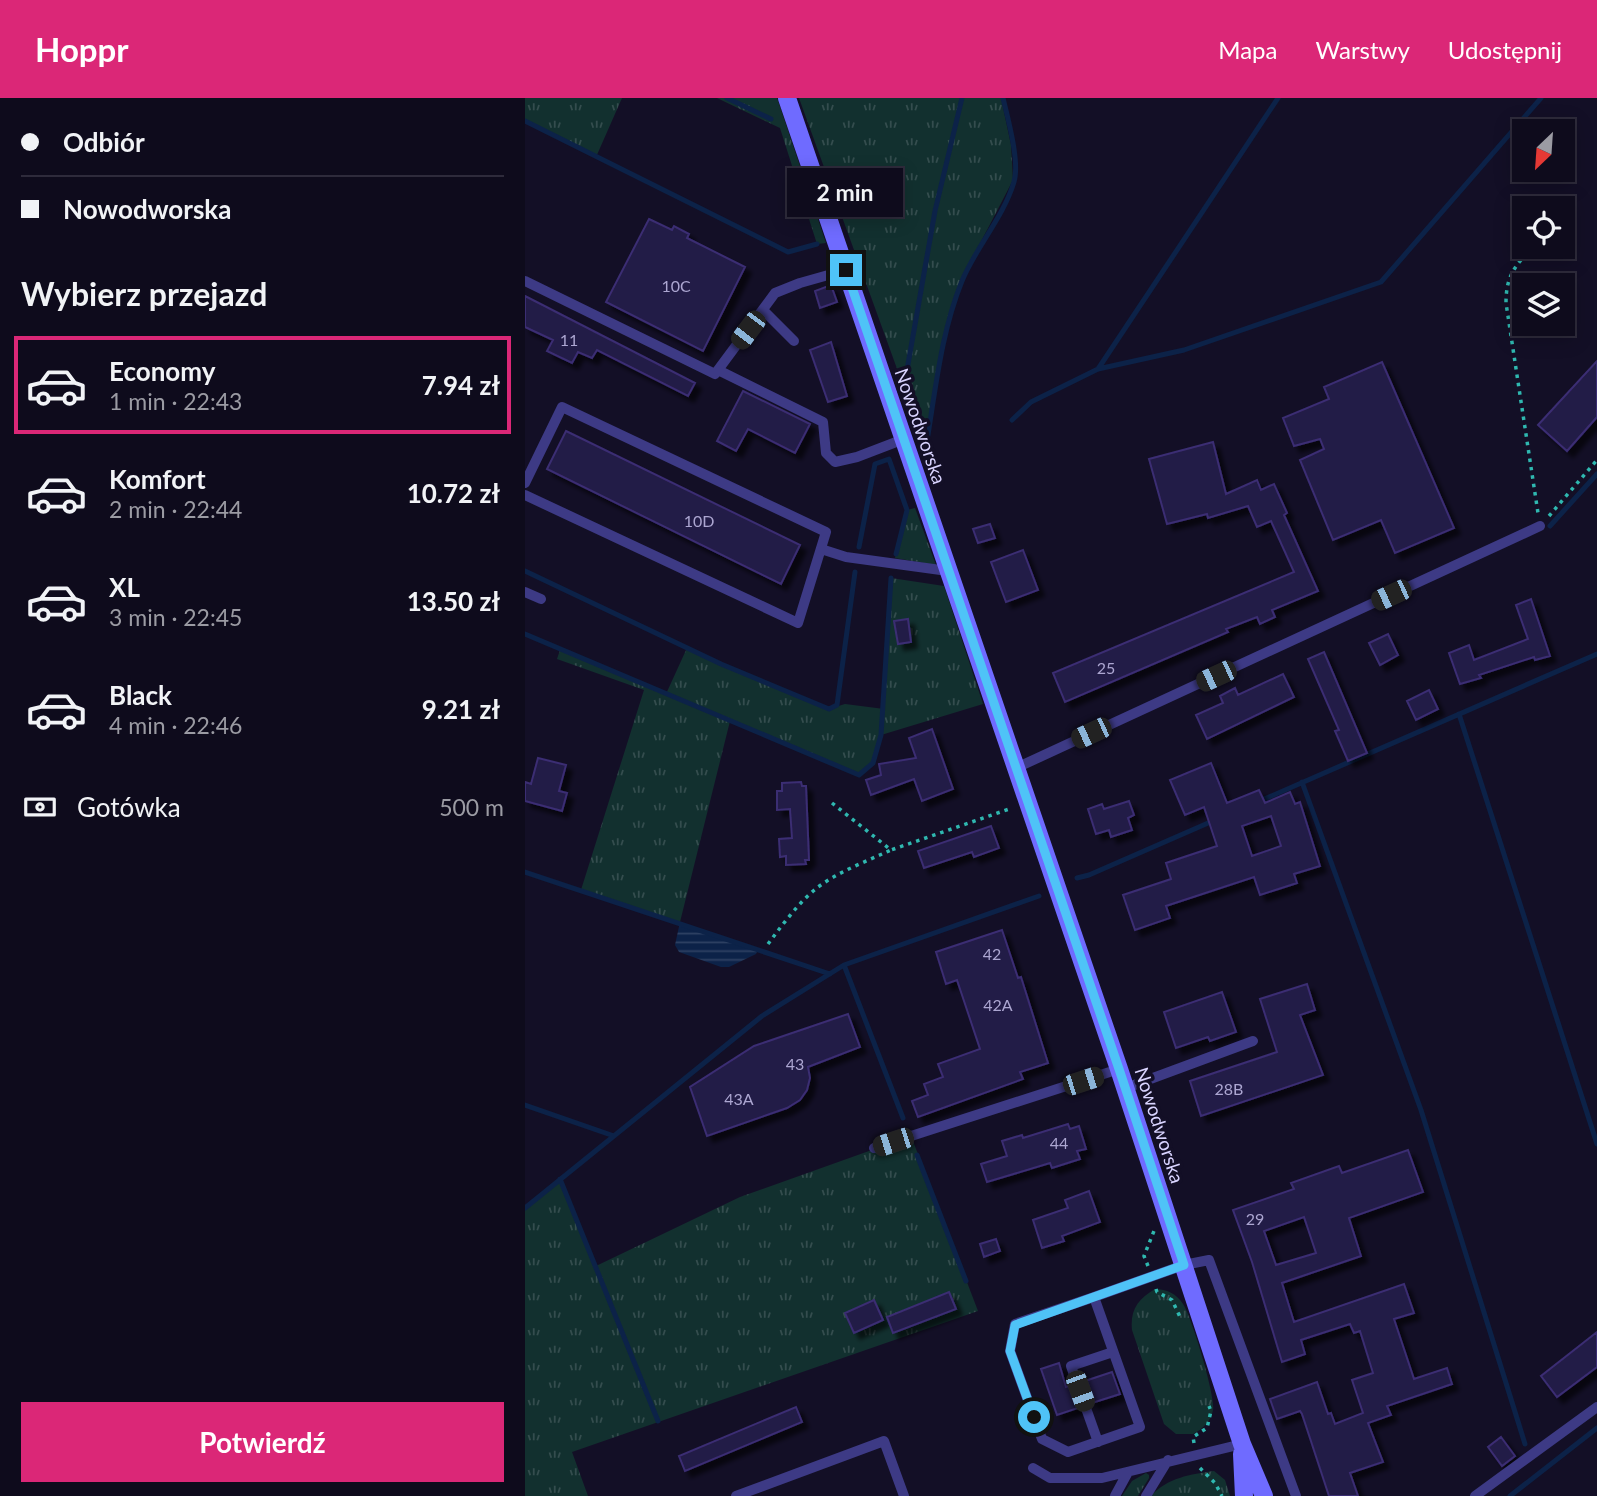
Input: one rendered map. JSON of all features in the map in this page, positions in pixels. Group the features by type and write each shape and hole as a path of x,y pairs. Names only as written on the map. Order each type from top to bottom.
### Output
{"street":[{"name":"Nowodworska","path":"787,98 1126,1088 1242,1444 1264,1496"},
{"path":"1242,1444 1244,1496"}],"lane":[{"path":"525,281 715,374 775,293 846,270"},
{"path":"763,310 795,341"},
{"path":"718,370 823,422 826,453 835,462 857,457 904,439"},
{"path":"525,483 562,407 827,532 798,623 525,495"},
{"path":"1016,768 1540,526"},
{"path":"821,549 846,557 948,570"},
{"path":"525,592 541,599"},
{"path":"1126,1088 1253,1041"},
{"path":"874,1148 1119,1069"},
{"path":"1094,1297 1140,1427 1068,1452 1042,1439 1010,1351 1015,1325 1184,1265 1209,1260 1296,1496"},
{"path":"1098,1442 1070,1366 1113,1352"},
{"path":"1475,1496 1597,1407"},
{"path":"736,1496 884,1441 904,1496"},
{"path":"1033,1468 1050,1478 1102,1478 1242,1444"},
{"path":"1146,1496 1168,1460"},
{"path":"1115,1496 1128,1472"}],"path":[{"path":"1522,259 1511,271 1506,287 1506,303 1540,526"},
{"path":"1540,526 1597,460"},
{"path":"768,944 791,914 818,887 856,866 891,850 1028,802"},
{"path":"832,803 891,850"},
{"path":"1152,1225 1154,1233 1144,1256 1157,1292 1172,1300 1182,1321"},
{"path":"1207,1397 1211,1411 1207,1428 1193,1437 1201,1470 1215,1483 1222,1496"}],"green space":[{"path":"525,98 622,98 596,157 525,121"},
{"path":"717,98 777,98 826,243 817,244 780,128"},
{"path":"799,98 1001,98 1011,145 1013,180 960,282 943,341 924,451 904,388"},
{"path":"915,508 936,565 895,558 907,510"},
{"path":"891,578 944,586 983,704 881,735 873,763 859,775 730,721 680,922 581,890 644,690 557,659 560,650 666,694 687,648 829,709 845,704 884,709"},
{"path":"911,1136 978,1311 572,1452 588,1496 525,1496 525,1208 560,1179 596,1266 740,1197"},
{"path":"1155,1289 1171,1293 1183,1304 1207,1374 1213,1410 1206,1424 1193,1434 1176,1434 1164,1424 1132,1330 1132,1317 1136,1306"},
{"path":"1214,1471 1225,1480 1230,1496 1151,1496 1172,1481 1188,1475"},
{"path":"1146,1473 1149,1478 1138,1496 1122,1496 1132,1481"}],"water":[{"path":"680,922 758,950 756,954 729,967 721,967 679,952 675,945"}],"building":[{"path":"649,219 672,230 674,226 689,234 687,238 745,267 703,351 606,302"},
{"path":"831,285 837,302 820,308 815,291"},
{"path":"525,296 695,383 688,396 597,350 592,358 578,352 572,363 547,351 553,340 525,327"},
{"path":"831,342 847,396 828,402 810,350"},
{"path":"1597,361 1597,417 1567,451 1538,425"},
{"path":"1382,362 1454,528 1395,553 1381,520 1333,540 1300,460 1324,449 1320,439 1294,446 1283,418 1329,399 1324,387"},
{"path":"743,391 810,424 795,453 748,429 736,451 717,441"},
{"path":"566,431 800,545 781,584 547,469"},
{"path":"1213,442 1226,494 1257,480 1261,490 1274,484 1287,513 1284,515 1318,591 1272,610 1275,617 1260,624 1257,617 1226,629 1228,632 1065,702 1053,673 1294,572 1271,521 1257,527 1248,506 1208,518 1207,514 1167,524 1149,459"},
{"path":"990,524 995,538 978,543 973,529"},
{"path":"1023,550 1038,590 1006,602 991,562"},
{"path":"1531,599 1550,656 1535,660 1534,657 1460,684 1449,653 1469,645 1474,660 1528,639 1516,605"},
{"path":"908,619 911,642 898,644 894,621"},
{"path":"1388,634 1398,655 1380,665 1369,643"},
{"path":"1324,652 1367,753 1348,761 1335,731 1339,730 1308,659"},
{"path":"1283,674 1294,697 1207,739 1196,715 1223,703 1220,696 1235,688 1238,695"},
{"path":"1429,690 1438,709 1416,720 1407,701"},
{"path":"932,729 953,789 922,801 914,779 871,795 866,780 881,775 879,764 916,758 909,738"},
{"path":"538,758 566,765 559,791 567,793 562,811 525,801 525,782 531,784"},
{"path":"1211,763 1227,803 1259,790 1265,803 1290,792 1295,804 1300,802 1320,866 1294,874 1297,883 1260,895 1254,877 1166,906 1170,918 1135,930 1123,895 1171,879 1166,863 1217,846 1204,807 1185,815 1170,780","holes":["1271,816 1281,846 1252,856 1242,826"]},
{"path":"801,782 802,786 806,786 809,860 805,860 806,864 786,865 786,856 780,857 779,839 792,838 790,809 777,810 777,791 782,791 782,783"},
{"path":"1129,801 1134,815 1128,818 1132,830 1111,837 1109,830 1096,834 1088,809 1102,804 1104,809"},
{"path":"991,826 999,848 974,857 972,852 924,868 918,851"},
{"path":"1002,930 1018,978 1021,977 1048,1063 1020,1072 1023,1079 918,1117 912,1101 928,1095 924,1084 943,1077 938,1064 980,1049 957,980 946,984 936,952"},
{"path":"1307,984 1315,1010 1300,1015 1323,1075 1201,1116 1190,1081 1277,1052 1260,999"},
{"path":"1222,992 1236,1032 1210,1041 1208,1037 1176,1048 1164,1012"},
{"path":"848,1014 860,1047 808,1067 810,1078 807,1090 800,1100 787,1108 707,1136 690,1087 754,1046"},
{"path":"1068,1124 1070,1129 1079,1126 1086,1149 1077,1151 1080,1159 1052,1168 1050,1163 987,1182 981,1164 1007,1156 1002,1141 1022,1135 1023,1138"},
{"path":"1408,1150 1423,1192 1349,1218 1361,1256 1282,1283 1294,1322 1404,1284 1414,1313 1394,1319 1414,1379 1447,1368 1452,1384 1387,1406 1391,1415 1368,1423 1383,1462 1350,1473 1358,1496 1329,1496 1302,1414 1300,1411 1277,1419 1270,1399 1317,1382 1328,1414 1331,1413 1335,1424 1363,1413 1352,1380 1373,1373 1360,1331 1354,1333 1350,1324 1301,1340 1305,1354 1282,1362 1252,1262 1233,1210 1294,1189 1291,1183 1339,1166 1342,1173","holes":["1304,1217 1316,1253 1276,1265 1264,1231"]},
{"path":"1089,1191 1100,1222 1062,1236 1064,1241 1042,1248 1033,1220 1068,1208 1065,1200"},
{"path":"996,1239 1000,1251 984,1257 980,1244"},
{"path":"949,1292 956,1309 893,1333 887,1317"},
{"path":"874,1300 883,1320 854,1333 845,1313"},
{"path":"1597,1332 1597,1367 1557,1397 1541,1376"},
{"path":"1059,1363 1066,1387 1070,1386 1078,1408 1057,1415 1041,1369"},
{"path":"1112,1372 1120,1394 1092,1403 1085,1381"},
{"path":"796,1407 802,1422 685,1471 679,1456"},
{"path":"1501,1437 1515,1456 1502,1466 1488,1447"}],"waterway":[{"path":"727,98 771,119"},
{"path":"904,387 935,211 962,98"},
{"path":"925,453 948,323 968,268 1003,208 1014,182 1014,152 1003,98"},
{"path":"1098,369 1278,98"},
{"path":"1012,420 1031,402 1098,369 1184,350 1381,282 1541,98"},
{"path":"525,121 788,252 817,244"},
{"path":"859,547 875,464 889,459 907,510 896,554"},
{"path":"1550,526 1597,474"},
{"path":"525,571 721,664 829,709 837,705 855,572"},
{"path":"525,634 859,775 873,763 881,735 891,578"},
{"path":"1260,801 1597,654"},
{"path":"1459,714 1597,1144"},
{"path":"1302,782 1421,1110 1525,1444"},
{"path":"1077,878 1215,820"},
{"path":"525,872 830,974"},
{"path":"525,1208 762,1016 844,965 1039,896"},
{"path":"844,965 903,1118"},
{"path":"525,1105 614,1136"},
{"path":"917,1155 966,1281"},
{"path":"560,1179 658,1421"},
{"path":"1510,1496 1597,1428"}],"route":[{"path":"846,270 1184,1265 1015,1325 1010,1351 1034,1417"}]}
